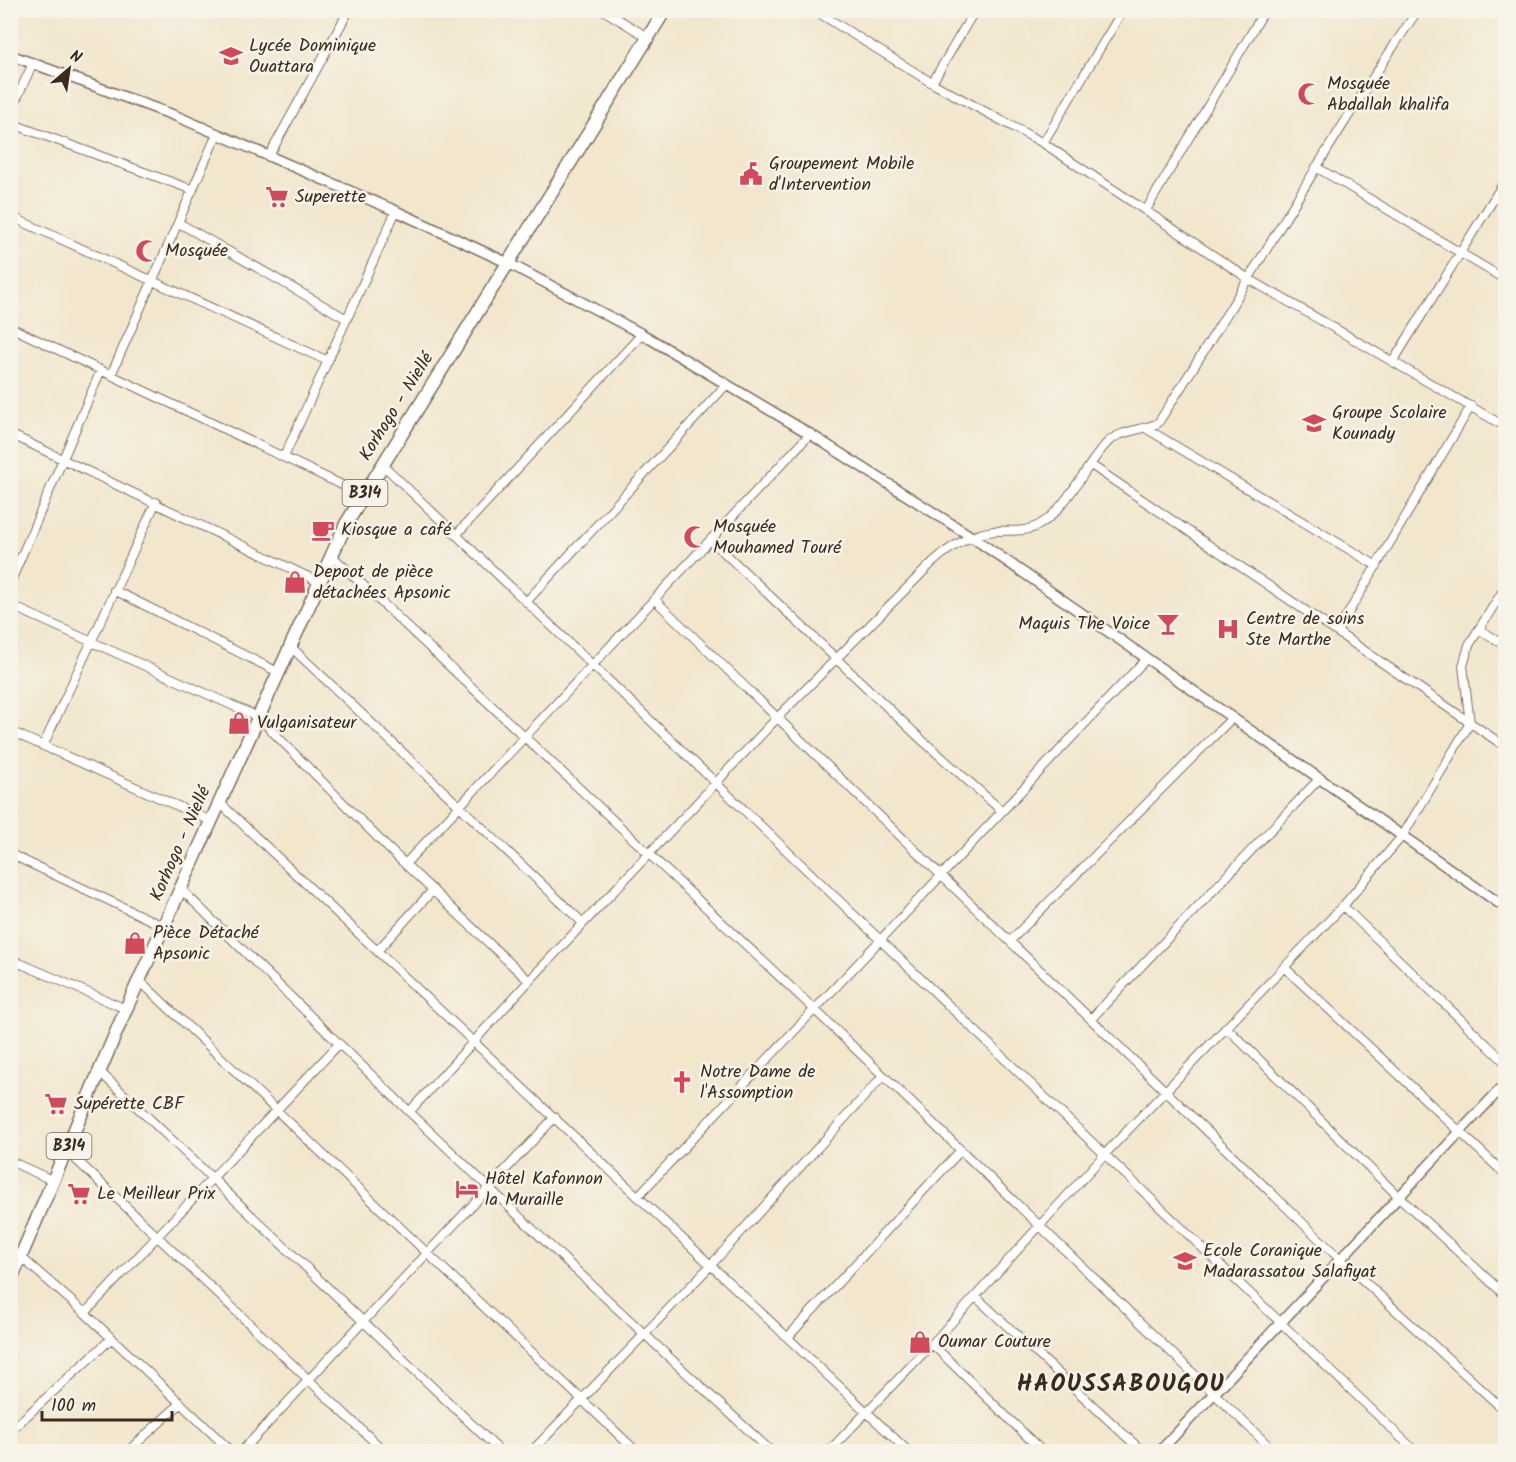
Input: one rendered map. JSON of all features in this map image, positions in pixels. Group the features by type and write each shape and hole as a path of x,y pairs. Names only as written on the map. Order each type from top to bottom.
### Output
{"main road":[{"name":"Korhogo - Niellé","path":"126,1009 346,524 665,10"},
{"name":"B314","path":"10,1282 16,1255 54,1181 126,1009"}],"street":[{"path":"269,156 349,10"},
{"path":"603,10 649,38"},
{"path":"814,10 932,83 1043,143 1250,279 1394,360 1506,427"},
{"path":"828,19 833,10"},
{"path":"932,83 975,10"},
{"path":"1043,143 1123,10"},
{"path":"1146,210 1265,10"},
{"path":"410,1111 583,923 834,658 950,547 993,531 1024,531 1040,525 1052,514 1108,442 1122,433 1147,429 1158,423 1250,279 1359,97 1418,10"},
{"path":"10,55 176,116 396,211 508,263 642,334 810,434 972,537 1506,908"},
{"path":"10,113 33,63"},
{"path":"10,123 193,190"},
{"path":"111,375 217,134"},
{"path":"1316,167 1506,280"},
{"path":"1394,360 1506,179"},
{"path":"284,457 396,211"},
{"path":"10,216 328,361"},
{"path":"179,223 347,319"},
{"path":"10,327 363,495"},
{"path":"456,535 642,334"},
{"path":"10,583 101,370"},
{"path":"527,601 727,384"},
{"path":"1337,632 1471,406"},
{"path":"1147,429 1377,566"},
{"path":"10,434 319,582"},
{"path":"405,864 592,664 712,542 810,434"},
{"path":"382,464 1416,1452"},
{"path":"1091,465 1506,747"},
{"path":"43,746 156,502"},
{"path":"712,542 834,658 1002,811"},
{"path":"331,555 815,1010 1275,1452"},
{"path":"828,1452 976,1297 1104,1155 1343,906 1403,835 1470,723 1463,666 1470,645 1506,586"},
{"path":"114,590 278,672"},
{"path":"655,600 1339,1258 1506,1412"},
{"path":"10,605 258,717 405,864 529,981"},
{"path":"1479,629 1506,646"},
{"path":"290,646 583,923"},
{"path":"638,1196 1147,658"},
{"path":"1010,940 1232,718"},
{"path":"10,731 211,821"},
{"path":"1091,1019 1320,778"},
{"path":"219,802 909,1452"},
{"path":"10,854 164,926"},
{"path":"180,888 338,1044 644,1335 772,1452"},
{"path":"377,951 433,890"},
{"path":"1343,906 1506,1063"},
{"path":"10,979 14,961 126,1009"},
{"path":"1284,967 1506,1175"},
{"path":"139,980 637,1452"},
{"path":"1226,1027 1398,1196 1506,1296"},
{"path":"85,1313 278,1111 338,1044"},
{"path":"99,1071 501,1452"},
{"path":"531,1452 711,1265 883,1076"},
{"path":"1159,1452 1506,1083"},
{"path":"241,1452 555,1117"},
{"path":"788,1337 961,1150"},
{"path":"67,1151 385,1452"},
{"path":"10,1161 54,1181"},
{"path":"16,1255 85,1313 232,1452"},
{"path":"976,1297 1143,1452"},
{"path":"10,1431 112,1338"},
{"path":"932,1344 1043,1452"},
{"path":"127,1452 181,1404"}],"place":[{"name":"Lycée Dominique Ouattara","path":"231,56"},
{"name":"Mosquée Abdallah khalifa","path":"1309,94"},
{"name":"Groupement Mobile d'Intervention","path":"751,174"},
{"name":"Superette","path":"277,197"},
{"name":"Mosquée","path":"147,251"},
{"name":"Groupe Scolaire Kounady","path":"1314,423"},
{"name":"Kiosque a café","path":"323,530"},
{"name":"Mosquée Mouhamed Touré","path":"695,537"},
{"name":"Depoot de pièce détachées Apsonic","path":"295,582"},
{"name":"Maquis The Voice","path":"1168,624"},
{"name":"Centre de soins Ste Marthe","path":"1228,629"},
{"name":"Vulganisateur","path":"239,723"},
{"name":"Pièce Détaché Apsonic","path":"135,943"},
{"name":"Notre Dame de l'Assomption","path":"682,1082"},
{"name":"Supérette CBF","path":"56,1104"},
{"name":"Hôtel Kafonnon la Muraille","path":"467,1189"},
{"name":"Le Meilleur Prix","path":"79,1194"},
{"name":"Ecole Coranique Madarassatou Salafiyat","path":"1185,1261"},
{"name":"Oumar Couture","path":"920,1342"}],"district":[{"name":"HAOUSSABOUGOU","path":"1121,1384"}]}
